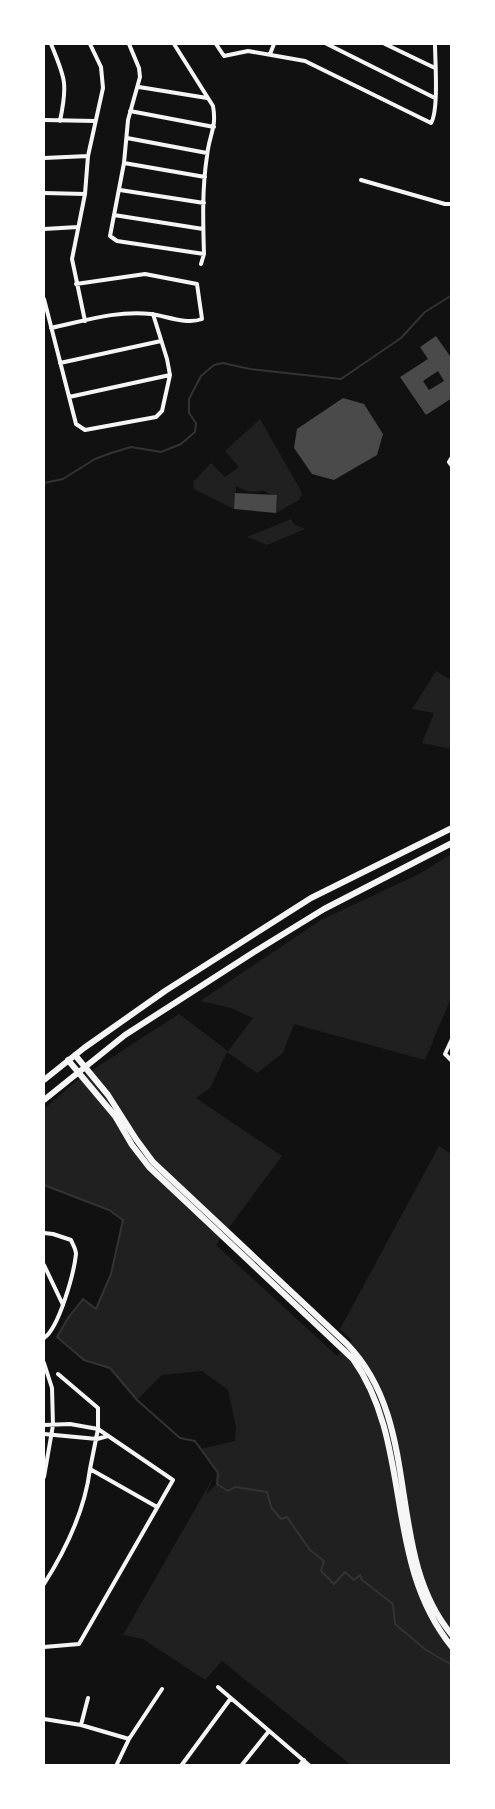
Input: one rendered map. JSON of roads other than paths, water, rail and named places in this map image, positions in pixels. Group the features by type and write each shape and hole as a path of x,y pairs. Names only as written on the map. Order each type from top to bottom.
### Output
{"main road":[{"path":"44,1080 68,1060 165,991 311,898 452,828"},
{"path":"44,1100 125,1035 174,1003 303,922 452,843"},
{"path":"400,853 407,866"},
{"path":"75,1055 121,1112 135,1138 153,1162 371,1374 390,1420 414,1577 426,1606 452,1647"},
{"path":"68,1060 115,1116 132,1145 149,1167 213,1221"},
{"path":"412,1558 433,1606 452,1635"}],"street":[{"path":"51,44 63,73 65,86 60,121"},
{"path":"85,321 72,259 85,194 88,156 103,88 101,67 90,44"},
{"path":"129,44 139,68 139,87 130,111 120,190 109,233 111,238 204,254"},
{"path":"174,44 213,106 214,127 207,153 205,177 204,254 201,264"},
{"path":"216,44 224,56 248,51 304,61 431,123 435,98 435,44"},
{"path":"244,44 248,51"},
{"path":"270,54 274,44"},
{"path":"327,44 435,98"},
{"path":"385,44 436,69"},
{"path":"139,87 207,98"},
{"path":"130,111 214,127"},
{"path":"44,120 95,121"},
{"path":"127,138 207,153"},
{"path":"44,158 88,156"},
{"path":"124,163 205,177"},
{"path":"361,180 452,204"},
{"path":"120,190 204,203"},
{"path":"44,193 85,194"},
{"path":"114,214 203,229"},
{"path":"44,229 78,226"},
{"path":"51,328 129,312 198,321 202,319 197,284 145,274 76,284"},
{"path":"44,300 76,424 86,430 156,417 162,411 170,375 153,314"},
{"path":"60,363 161,340"},
{"path":"69,397 170,375"},
{"path":"452,457 449,462 452,466"},
{"path":"452,1039 445,1054 452,1061"},
{"path":"44,1233 71,1240 76,1251 63,1306 52,1330 44,1338"},
{"path":"44,1265 63,1306"},
{"path":"44,1363 52,1388 53,1425 44,1477"},
{"path":"44,1584 79,1512 88,1485 98,1429 98,1408 58,1374"},
{"path":"44,1425 70,1424 98,1429 173,1480 79,1644 44,1647"},
{"path":"44,1434 96,1439 108,1436"},
{"path":"90,1469 157,1506"},
{"path":"218,1687 310,1766"},
{"path":"116,1766 129,1739 162,1689"},
{"path":"81,1725 87,1698"},
{"path":"181,1766 231,1698"},
{"path":"44,1719 81,1725 129,1739"},
{"path":"241,1766 269,1731"},
{"path":"299,1766 304,1760"}],"waterway":[{"path":"44,483 63,479 95,459 131,447 161,452 181,444 195,432 196,423 189,413 189,399 201,376 214,365 223,363 250,369 341,379 401,338 425,312 452,295"},
{"path":"44,1185 109,1210 123,1220 111,1274 96,1309 83,1299 57,1337 84,1360 110,1368 137,1400 180,1438 195,1441 218,1473 217,1484 228,1491 235,1487 267,1492 271,1507 281,1519 287,1517 310,1550 324,1561 321,1571 334,1584 345,1572 354,1580 360,1575 362,1580 393,1604 395,1624 426,1650 452,1665"}]}
